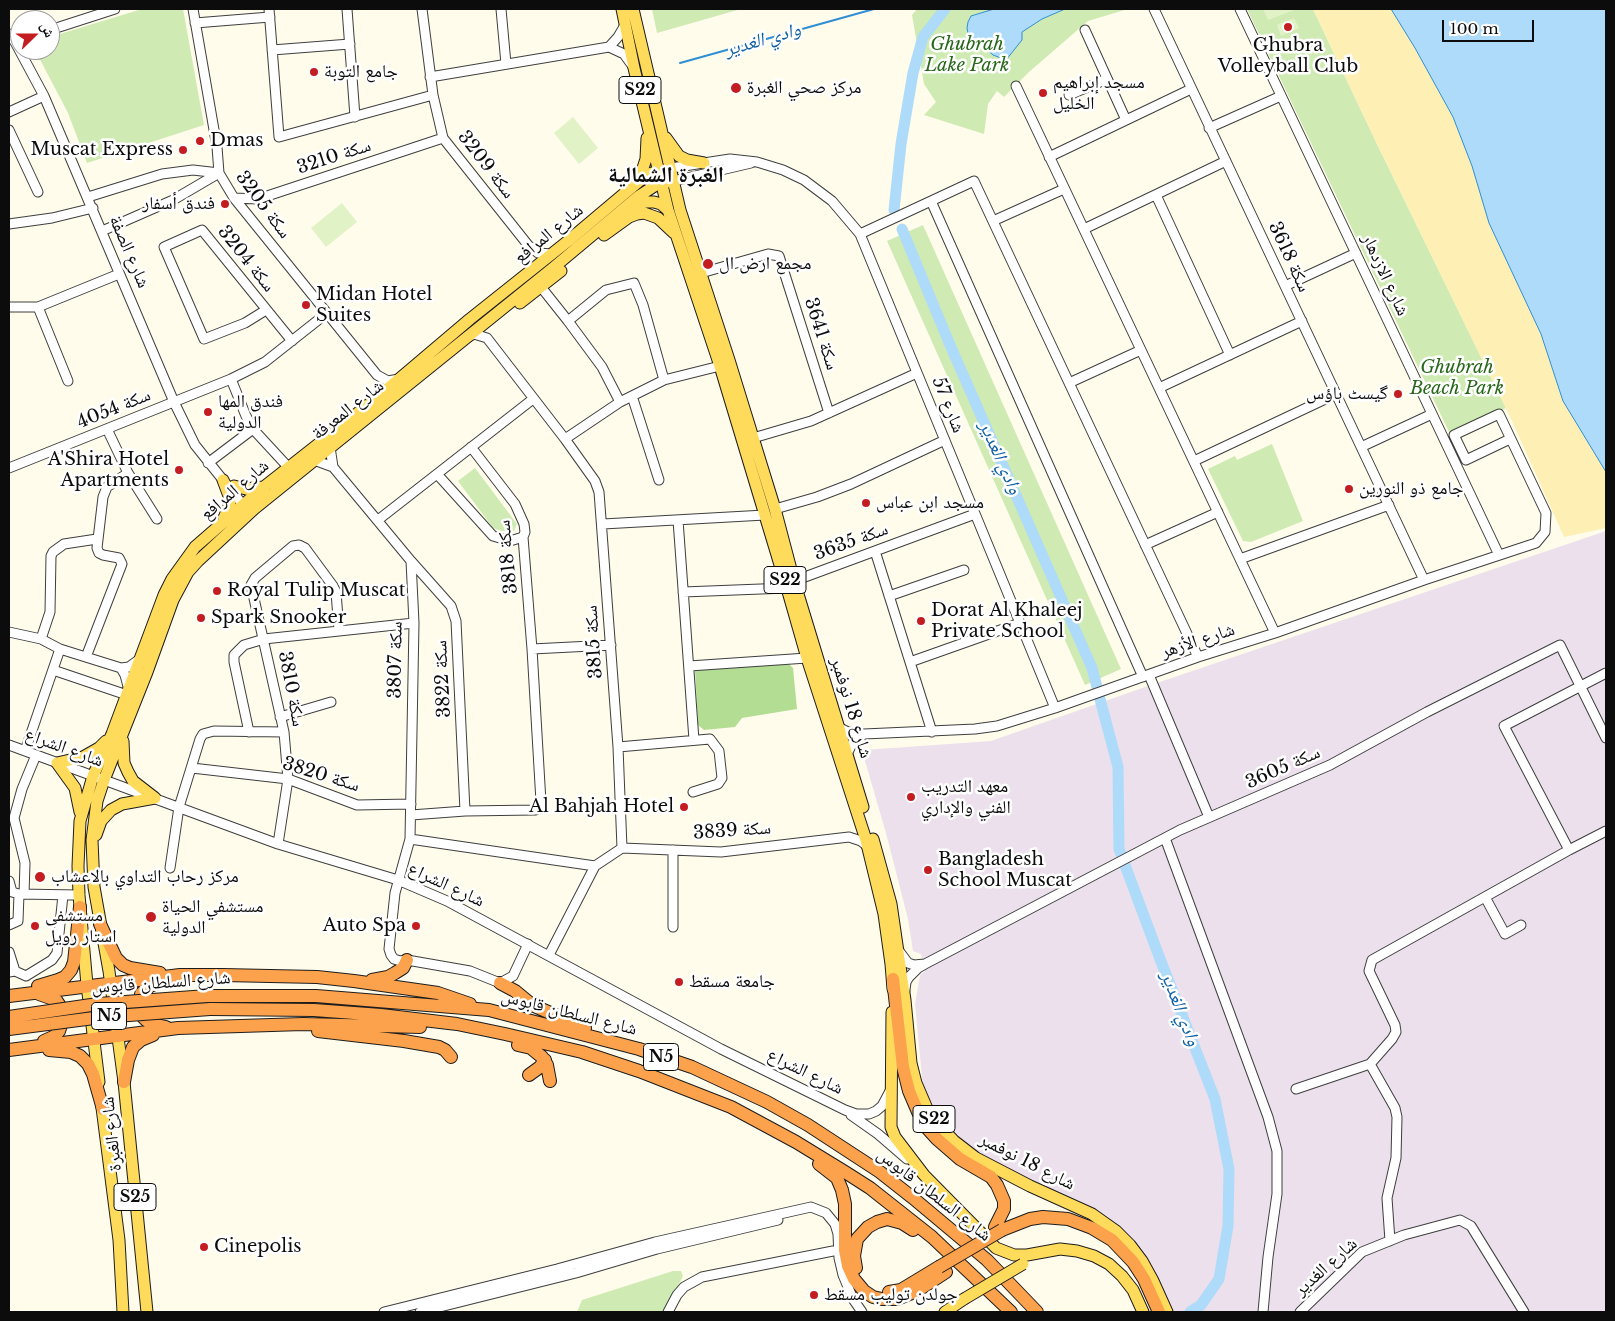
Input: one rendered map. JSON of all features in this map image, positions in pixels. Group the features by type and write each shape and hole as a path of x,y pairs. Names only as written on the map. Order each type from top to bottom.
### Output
{"highway":[{"path":"10,996 58,980 65,977 71,970 74,962 80,901"},
{"path":"100,924 116,958 123,965 130,968 180,975 317,977 354,981 438,993 489,1010"},
{"path":"354,981 388,977 403,968 407,960"},
{"path":"10,996 86,985 180,975"},
{"path":"180,975 150,986 141,994 140,1006 143,1017 152,1024 181,1028"},
{"path":"893,979 903,1067 909,1091 918,1112 937,1139 960,1160 990,1177 997,1184 1004,1201 1001,1231"},
{"path":"500,983 544,1011 639,1049"},
{"path":"24,1047 55,1036 63,1019 60,1006 56,1000 46,995 34,993"},
{"name":"شارع السلطان قابوس","path":"9,1017 98,1004 207,996 316,996 489,1010 639,1049 692,1068 767,1102 808,1125 880,1172 961,1236 1037,1312"},
{"name":"شارع السلطان قابوس","path":"9,1029 102,1017 210,1009 314,1010 382,1015 457,1024 582,1052 639,1071 731,1107 796,1142 870,1188 932,1237 1011,1312"},
{"path":"9,1050 181,1028 312,1024 494,1032"},
{"path":"278,1025 439,1047 451,1057"},
{"path":"124,1082 128,1060 135,1044 157,1034 181,1028"},
{"path":"435,1028 526,1046 539,1053 545,1060 550,1081"},
{"path":"24,1047 63,1050 80,1056 88,1064 93,1074 103,1110"},
{"path":"529,1075 540,1068 545,1060"},
{"path":"731,1107 812,1159 837,1178 845,1204 845,1250 848,1266 854,1279 873,1297 897,1299 917,1291 981,1241 1030,1219 1043,1217 1068,1219 1092,1228 1119,1246 1144,1279 1160,1312"},
{"path":"978,1280 915,1231 896,1220 877,1222 868,1227 857,1239 855,1266 859,1276 874,1290 881,1292 901,1290 943,1270 1001,1231 1047,1225 1072,1228 1096,1238 1118,1254 1142,1291 1152,1312"}],"main road":[{"name":"شارع 18 نوفمبر","path":"622,9 668,210 770,512 791,584 888,887 905,1000 911,1063 916,1083 935,1122 954,1141 976,1158 1030,1186 1092,1214 1116,1231 1130,1245 1145,1266 1167,1312"},
{"name":"شارع 18 نوفمبر","path":"633,9 680,210 753,438 770,512"},
{"path":"629,190 642,171 646,159 646,116"},
{"path":"661,131 679,156 687,160 704,163"},
{"path":"659,171 671,168"},
{"name":"شارع المرافع","path":"86,985 78,866 80,821 84,805 99,778 118,733 128,693 140,658 164,594 172,579 195,547 223,521 249,507 265,486 378,397 644,177 659,171"},
{"name":"شارع المعرفة","path":"118,733 148,672 173,600 188,572 249,507 314,460 648,190 674,181"},
{"path":"620,213 645,202 661,204 668,210"},
{"path":"490,318 508,312 597,240 629,217 644,214 658,218 677,236"},
{"path":"223,480 230,504 223,521"},
{"path":"234,486 246,489 265,486"},
{"path":"205,554 220,551"},
{"name":"شارع 18 نوفمبر","path":"791,584 807,658 867,846 884,914 893,979 890,1121 893,1132 924,1175 996,1248 1014,1255 1027,1255 1060,1249 1094,1256 1109,1264 1122,1276 1133,1290 1143,1312"},
{"path":"80,821 79,800 75,788 57,763 83,757 99,748 118,733 128,772 134,781 155,798"},
{"name":"شارع المرافع","path":"99,778 93,824 92,855 94,888 110,983"},
{"path":"92,855 101,821 111,810 122,804 155,798"},
{"name":"شارع الغبرة","path":"110,983 124,1082 147,1312"},
{"name":"شارع الغبرة","path":"86,985 122,1267 124,1312"},
{"path":"945,1312 1023,1264 1043,1257 1057,1256 1073,1257 1088,1261 1102,1268 1120,1282 1143,1312"},
{"path":"118,1312 122,1267"},
{"path":"122,1267 129,1312"}],"street":[{"path":"60,27 112,9"},
{"name":"سكة 3205","path":"193,9 219,173 234,198 377,375"},
{"path":"347,9 355,117"},
{"name":"سكة 3209","path":"422,9 432,95 443,138 528,245 538,253 552,254"},
{"path":"501,9 506,64"},
{"name":"سكة 3618","path":"1154,9 1424,580"},
{"name":"شارع الازدهار","path":"1240,9 1499,555"},
{"path":"195,23 269,13 279,137 432,95"},
{"path":"609,47 625,25"},
{"path":"1085,30 1126,120"},
{"path":"272,50 350,44"},
{"path":"430,77 609,47 624,54 634,68"},
{"name":"شارع الصفة","path":"25,60 44,96 174,402 195,445 208,463 249,507"},
{"path":"1069,95 1107,79"},
{"path":"1016,86 1275,633"},
{"path":"1049,157 1191,89"},
{"path":"9,112 44,96"},
{"path":"1210,128 1282,96"},
{"path":"9,130 38,192"},
{"name":"سكة 3210","path":"234,198 258,199 443,138"},
{"name":"شارع 57","path":"671,168 730,159 757,162 793,174 832,200 860,234 1055,708"},
{"path":"1084,229 1226,161"},
{"path":"674,181 757,162"},
{"path":"88,197 162,174 193,170 219,173"},
{"path":"102,231 173,200 219,173"},
{"path":"860,234 974,181 1198,657"},
{"path":"993,221 1064,188"},
{"path":"1156,195 1230,355"},
{"path":"931,201 1209,817"},
{"path":"9,224 52,218 92,208"},
{"name":"سكة 3204","path":"266,310 245,323 204,339 164,247 202,230 292,341"},
{"name":"سكة 3209","path":"528,245 533,259 533,269"},
{"path":"1285,286 1356,253"},
{"name":"سكة 3641","path":"701,273 768,254 779,256 830,413"},
{"path":"9,307 38,308 119,274"},
{"path":"568,321 606,290 634,283 643,306 664,380"},
{"path":"541,287 602,367 620,402"},
{"path":"38,308 68,381"},
{"name":"سكة 4054","path":"9,468 231,379 265,362 327,313"},
{"path":"467,336 474,334 487,338 485,329 490,318"},
{"path":"1159,388 1302,321"},
{"name":"سكة 3815","path":"487,338 564,439 597,486 603,524 618,747 622,848"},
{"path":"1069,383 1141,350"},
{"path":"564,439 620,402 664,380 720,366"},
{"path":"753,438 811,421 917,373"},
{"path":"377,375 388,381 400,379"},
{"path":"377,375 378,397"},
{"path":"231,379 253,428 289,468"},
{"path":"1194,461 1336,394"},
{"path":"632,396 659,480"},
{"path":"378,520 532,398"},
{"path":"1361,447 1432,414"},
{"path":"1499,414 1510,439 1466,460 1454,435 1499,414"},
{"path":"208,463 253,428"},
{"path":"107,429 128,473 157,519"},
{"name":"شارع الأزهر","path":"838,727 848,732 864,734 932,732 997,726 1055,708 1198,657 1275,633 1424,580 1536,543 1545,532 1546,513 1510,439"},
{"path":"603,524 770,512 850,484 945,440"},
{"path":"330,447 334,467 411,561"},
{"name":"سكة 3818","path":"465,811 535,810 539,808 541,802 523,537 525,532 524,524 520,511 471,447"},
{"path":"314,460 334,467"},
{"path":"86,657 121,567 119,558 99,553 96,548 104,493 110,485 128,473"},
{"path":"437,474 493,536 510,541 523,537"},
{"name":"شارع الصفة","path":"223,480 234,486 249,507"},
{"path":"1240,559 1389,505"},
{"path":"1145,545 1218,512"},
{"name":"سكة 3635","path":"683,592 791,584 975,514"},
{"path":"678,520 694,740"},
{"path":"42,639 50,612 51,556 53,552 64,544 97,539"},
{"name":"سكة 3810","path":"278,844 288,779 284,732 251,584 255,578 293,546 300,545 305,548 336,592 338,631"},
{"path":"874,551 932,732"},
{"name":"سكة 3807","path":"407,960 394,959 389,949 398,880 410,839 414,622 411,561"},
{"name":"سكة 3822","path":"411,561 451,606 456,620 465,811"},
{"path":"889,596 964,570"},
{"path":"249,732 234,662 234,655 244,645 264,639 414,622"},
{"path":"910,662 1020,624"},
{"path":"9,632 42,639 60,649 121,668 129,666 140,658"},
{"path":"532,649 611,645"},
{"name":"سكة 3605","path":"905,1000 906,982 914,972 925,964 1165,838 1330,765 1427,712 1560,645 1606,738"},
{"path":"9,925 18,921 22,894 25,864 14,818 31,754 28,741 60,649"},
{"path":"688,666 807,658"},
{"path":"53,670 128,693 125,675 121,668"},
{"path":"1570,850 1504,726 1606,673"},
{"path":"280,717 331,702"},
{"path":"170,868 179,807 203,734 214,731 284,732"},
{"path":"846,754 853,742 864,734"},
{"path":"618,747 710,740 719,751 722,778 718,784 693,792"},
{"name":"شارع الشراع","path":"9,745 278,844 398,880 448,901 721,1048 845,1110 856,1114 869,1114 876,1111 882,1106 891,1088"},
{"name":"سكة 3820","path":"192,768 288,779 357,805 411,804"},
{"path":"411,815 465,811"},
{"path":"844,837 856,830 860,823"},
{"path":"1296,1089 1370,1064 1392,1039 1396,1032 1395,1025 1369,971 1372,960 1606,831"},
{"name":"سكة 3839","path":"622,848 720,852 844,837 857,839 867,846"},
{"path":"1165,838 1268,1117 1277,1151 1278,1194 1268,1257 1264,1312"},
{"path":"410,839 595,866"},
{"path":"549,955 595,866 622,848"},
{"path":"673,850 673,927"},
{"path":"9,881 12,892 63,895 80,901"},
{"path":"9,952 12,971 26,976 52,960 57,953 63,895"},
{"path":"1486,897 1506,934 1520,925"},
{"path":"407,960 470,971 500,983 513,976 528,944"},
{"path":"897,948 908,963 914,965 925,964"},
{"path":"1370,1064 1395,1108 1397,1117 1396,1158 1387,1198 1390,1241"},
{"name":"شارع الشراع","path":"845,1110 878,1134 924,1175"},
{"path":"384,1312 557,1269 655,1242 811,1207 826,1213 836,1224 839,1258 843,1276 853,1299 862,1312"},
{"path":"420,1312 584,1270 657,1249 806,1213 819,1215 828,1223 833,1234 835,1268 840,1285 855,1312"},
{"name":"شارع الغدير","path":"1300,1312 1362,1252 1404,1235 1460,1220 1471,1226 1524,1312"},
{"path":"668,1312 677,1295 684,1287 702,1277 833,1251"}],"shaded area":[{"path":"1606,531 1606,1312 1171,1312 1145,1255 1126,1233 1108,1217 1075,1199 1000,1168 974,1155 935,1113 923,1087 915,1004 920,975 925,971 921,954 913,951 908,919 863,754 864,750 991,741"}],"green space":[{"path":"142,9 183,9 204,125 87,163 68,113 40,60 60,60 60,34"},
{"path":"652,9 741,9 657,33"},
{"name":"Ghubrah Lake Park","path":"917,9 1128,9 1088,21 1029,72 1004,97 997,91 988,104 984,134 924,115 936,102 924,84 912,15"},
{"name":"Ghubrah Beach Park","path":"1247,9 1313,9 1506,408 1450,434"},
{"path":"1263,9 1297,9 1268,20"},
{"name":"Ghubra Volleyball Club","path":"1294,18 1299,28 1281,36 1277,25"},
{"path":"573,117 598,148 579,164 554,133"},
{"path":"342,203 357,222 326,247 311,228"},
{"path":"923,225 1121,669 1085,685 887,241"},
{"path":"1272,444 1303,521 1251,542 1243,541 1208,469 1235,456 1237,460"},
{"path":"475,468 517,524 514,531 501,531 493,528 458,481"},
{"path":"788,663 793,668 797,709 742,718 735,727 704,730 698,725 695,670 701,668"},
{"path":"673,1271 681,1271 683,1276 665,1312 577,1312 582,1300"}],"sand":[{"path":"1313,9 1391,9 1415,48 1453,117 1541,334 1563,401 1606,472 1606,528 1564,537 1512,421"}],"water":[{"path":"994,9 1065,9 1042,19 1022,32 1022,40 1006,60 993,55 968,33 968,22 971,16"},
{"path":"1391,9 1606,9 1606,472 1563,401 1541,334 1489,223 1472,166 1453,117"}],"waterway":[{"name":"وادي الغدير","path":"680,63 874,9"},
{"name":"وادي الغدير","path":"894,210 901,144 913,73 923,37 945,9"},
{"name":"وادي الغدير","path":"902,229 950,345 1092,668 1097,687"},
{"name":"وادي الغدير","path":"1100,699 1118,767 1119,849 1215,1099 1229,1169 1228,1226 1219,1279 1201,1305 1190,1312"}],"place":[{"name":"Ghubra Volleyball Club","path":"1288,27"},
{"name":"جامع التوبة","path":"314,72"},
{"name":"مركز صحي الغبرة","path":"736,88"},
{"name":"مسجد إبراهيم الخليل","path":"1043,93"},
{"name":"Dmas","path":"200,141"},
{"name":"Muscat Express","path":"183,150"},
{"name":"فندق أسفار","path":"225,204"},
{"name":"مجمع ارض ال","path":"708,264"},
{"name":"Midan Hotel Suites","path":"306,305"},
{"name":"گیسٹ ہاؤس","path":"1398,394"},
{"name":"فندق المها الدولية","path":"208,412"},
{"name":"A'Shira Hotel Apartments","path":"179,470"},
{"name":"جامع ذو النورين","path":"1349,489"},
{"name":"مسجد ابن عباس","path":"866,503"},
{"name":"Royal Tulip Muscat","path":"217,591"},
{"name":"Spark Snooker","path":"201,618"},
{"name":"Dorat Al Khaleej Private School","path":"921,621"},
{"name":"معهد التدريب الفني والإداري","path":"911,797"},
{"name":"Al Bahjah Hotel","path":"684,807"},
{"name":"Bangladesh School Muscat","path":"928,870"},
{"name":"مركز رحاب التداوي بالاعشاب","path":"40,877"},
{"name":"مستشفي الحياة الدولية","path":"151,917"},
{"name":"مستشفى استار رويل","path":"35,926"},
{"name":"Auto Spa","path":"416,926"},
{"name":"جامعة مسقط","path":"679,982"},
{"name":"Cinepolis","path":"204,1247"},
{"name":"جولدن توليب مسقط","path":"814,1295"}],"district":[{"name":"الغبرة الشمالية","path":"666,176"}]}
